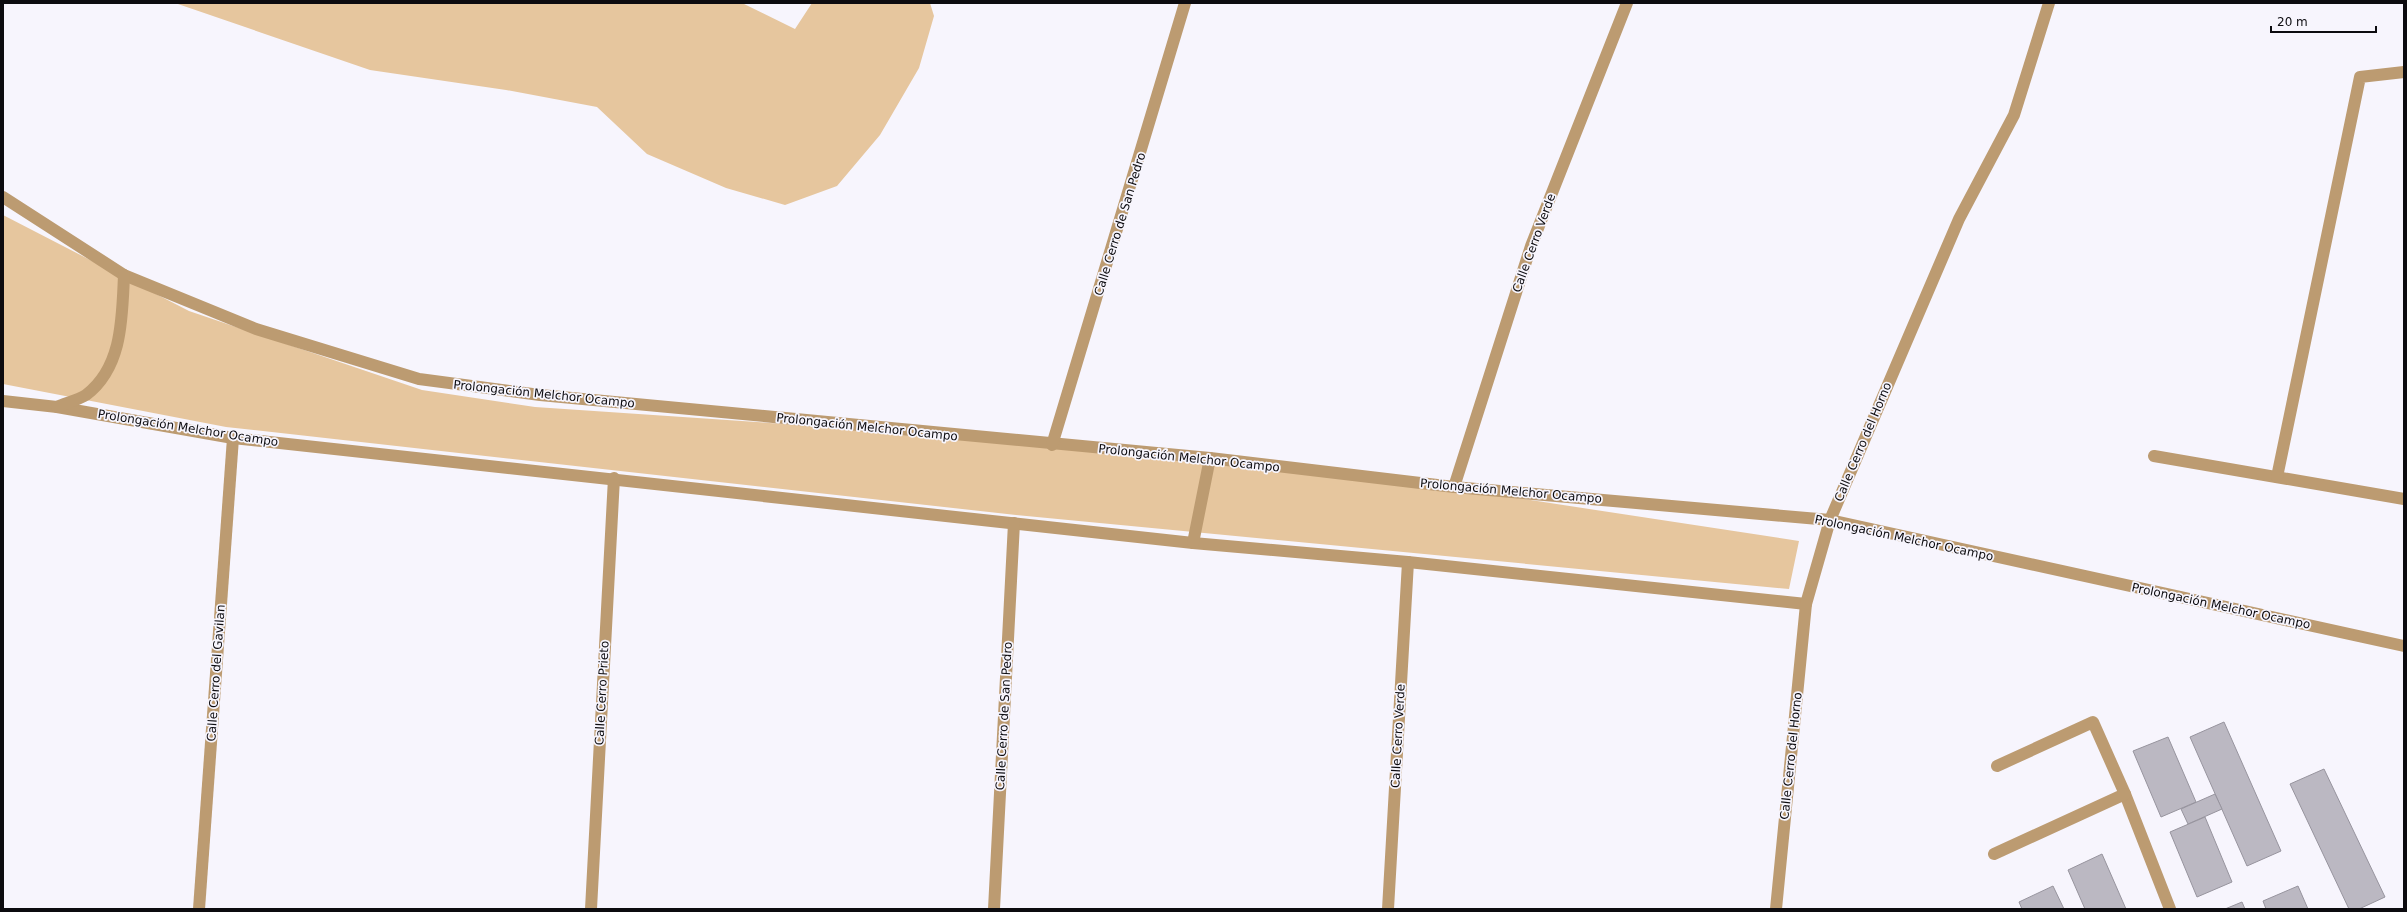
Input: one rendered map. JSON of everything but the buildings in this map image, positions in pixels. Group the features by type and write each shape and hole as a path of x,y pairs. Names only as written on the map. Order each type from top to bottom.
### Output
{"street":[{"name":"Calle Cerro de San Pedro","path":"1052,445 1185,3"},
{"name":"Calle Cerro Verde","path":"1454,487 1531,246 1627,3"},
{"name":"Calle Cerro del Horno","path":"1776,909 1806,604 1830,520 1959,219 2014,115 2049,3"},
{"path":"2277,477 2360,77 2404,72"},
{"name":"Prolongación Melchor Ocampo","path":"3,197 124,275 256,328 420,379 540,395 1052,445 1210,458 1454,487 1830,520 2404,645"},
{"path":"57,407 86,395 110,366 121,324 124,275"},
{"name":"Prolongación Melchor Ocampo","path":"3,401 57,407 233,438 614,478 1193,543 1408,562 1806,604"},
{"name":"Calle Cerro del Gavilan","path":"199,909 233,438"},
{"path":"2154,456 2404,499"},
{"path":"1193,543 1210,458"},
{"name":"Calle Cerro Prieto","path":"591,909 614,478"},
{"name":"Calle Cerro de San Pedro","path":"994,909 1014,523"},
{"name":"Calle Cerro Verde","path":"1388,909 1408,562"},
{"path":"1997,766 2093,722 2125,794 2170,909"},
{"path":"1994,854 2125,794"}],"shaded area":[{"path":"175,3 742,3 795,29 812,3 930,3 934,16 919,68 880,135 837,186 785,205 726,188 647,154 597,107 506,90 370,70"},
{"path":"3,215 189,311 422,390 535,407 1064,443 1458,489 1799,541 1789,589 1016,515 226,427 3,384"}]}
